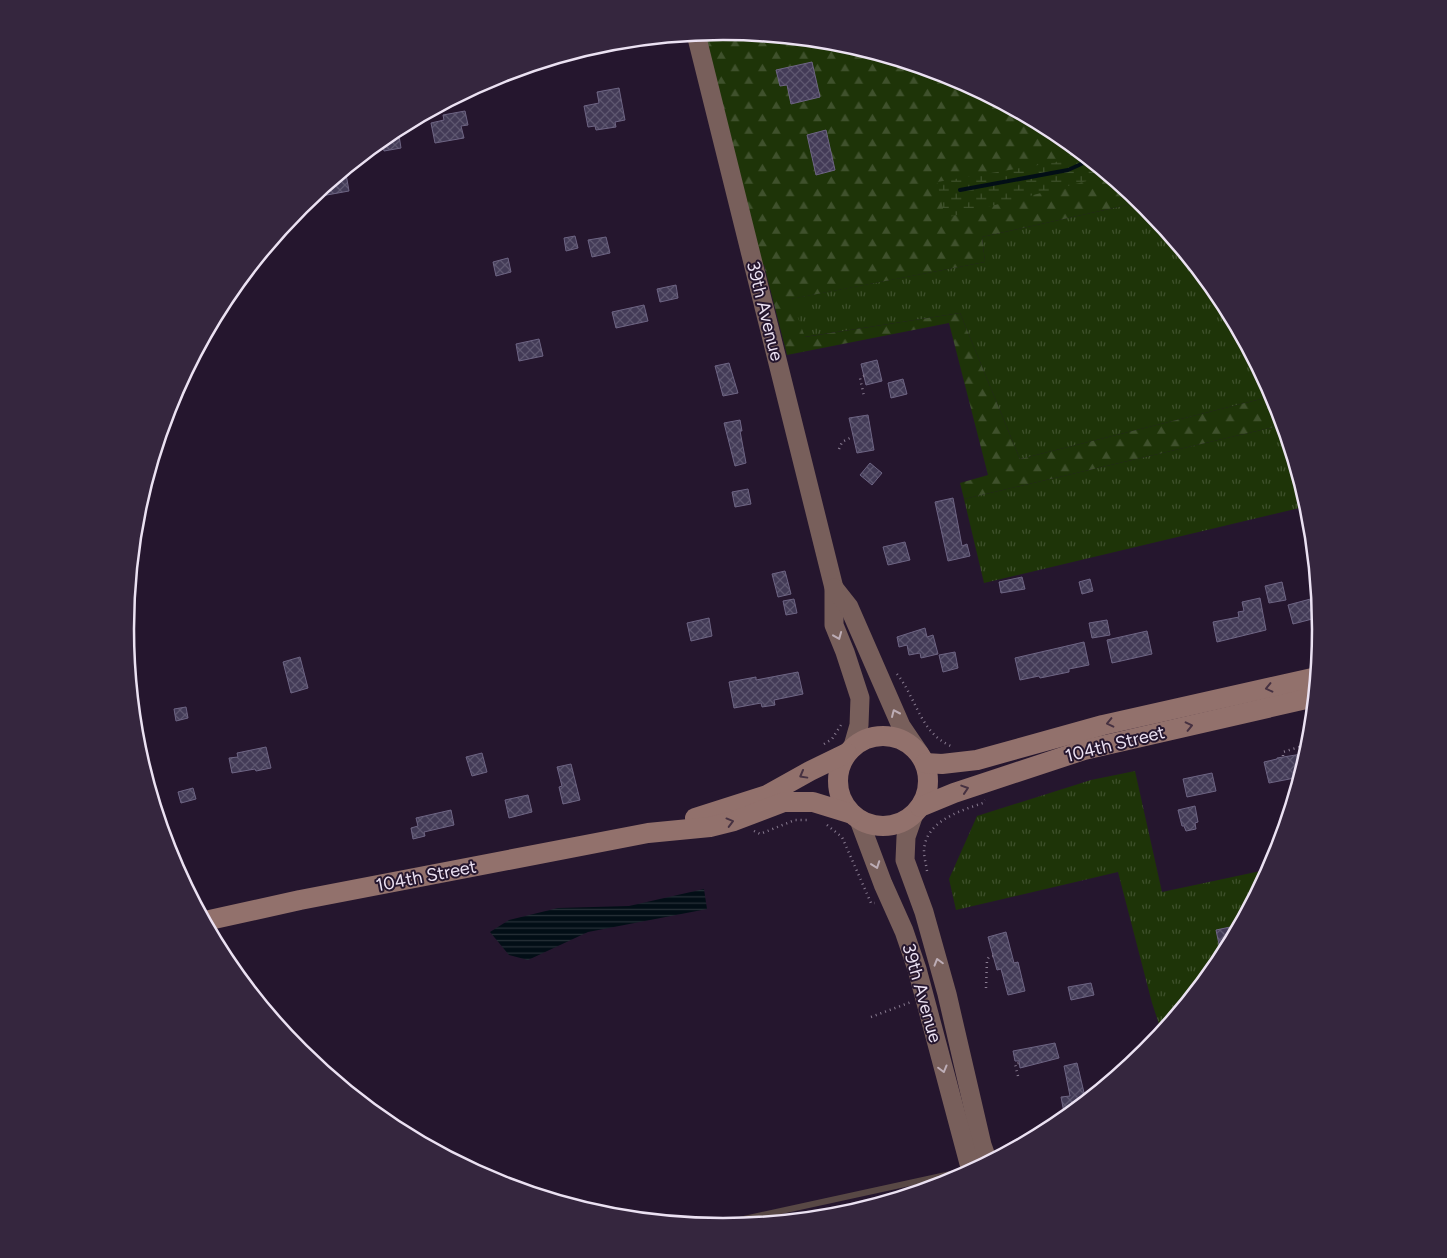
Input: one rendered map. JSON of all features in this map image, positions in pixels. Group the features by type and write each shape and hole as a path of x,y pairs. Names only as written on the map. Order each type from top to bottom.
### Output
{"main road":[{"name":"39th Avenue","path":"698,41 834,588 834,625 860,698 859,725 850,749"},
{"name":"39th Avenue","path":"834,588 849,607 901,726 922,758"},
{"name":"104th Street","path":"922,758 942,764 976,760 1103,725 1310,678"},
{"name":"104th Street","path":"917,810 954,793 1084,750 1308,698"},
{"path":"881,735 896,737 910,744 922,758 928,778 927,793 917,810 902,822 887,826 873,825 856,817 844,804 838,791 837,778 840,765 850,749 866,738 881,735"},
{"name":"104th Street","path":"648,833 767,795 850,749"},
{"name":"104th Street","path":"211,920 300,900 648,833 710,827 734,821 784,802 813,802 856,817"},
{"name":"39th Avenue","path":"917,810 906,837 905,860 924,912 947,994 986,1156"},
{"name":"39th Avenue","path":"856,817 904,932 917,969 968,1164"},
{"path":"925,999 947,994"}],"lane":[{"path":"752,1217 940,1177"}],"path":[{"path":"864,376 860,379 864,396"},
{"path":"839,449 842,442 850,438"},
{"path":"896,673 929,730 940,742 954,747"},
{"path":"817,748 832,740 842,724"},
{"path":"1283,756 1283,752 1300,747"},
{"path":"928,875 924,850 928,835 937,824 961,810"},
{"path":"760,834 795,820 811,820"},
{"path":"820,823 829,826 842,837 872,903"},
{"path":"986,988 987,960 988,957 993,956"},
{"path":"871,1017 910,1002 925,999"},
{"path":"1018,1076 1015,1064 1019,1063"}],"green space":[{"path":"698,41 762,41 800,45 838,51 913,71 984,101 1051,139 1112,186 1131,204 982,237 985,262 791,299 805,337 960,313 1020,459 1265,398 1276,427 964,499 960,483 988,475 949,323 787,355 764,265 754,267"},
{"path":"1072,154 1102,178 945,218 937,182 1056,162"},
{"path":"1131,204 1191,270 1234,334 1265,398 1020,459 960,313 804,337 790,299 985,262 982,237"},
{"path":"1276,427 1300,508 984,583 964,499"},
{"path":"1135,771 1162,892 1260,871 1234,924 1213,956 1191,988 1159,1024 1118,872 956,910 949,879 977,816 1091,780"}],"shaded area":[{"path":"704,889 707,909 588,932 528,960 509,955 490,932 509,920 558,908 629,906"}],"building":[{"path":"812,62 820,97 791,104 787,85 780,86 776,70"},
{"path":"619,88 625,120 615,122 616,127 596,130 595,126 588,127 584,106 599,103 597,92"},
{"path":"465,111 468,125 461,126 464,138 435,143 431,123 444,120 443,115"},
{"path":"826,130 835,170 816,175 807,135"},
{"path":"399,137 401,148 384,151 384,148"},
{"path":"346,177 349,191 325,195"},
{"path":"575,236 578,248 566,251 564,238"},
{"path":"606,237 610,253 592,257 588,240"},
{"path":"508,258 511,272 496,276 493,262"},
{"path":"676,285 678,298 660,302 657,289"},
{"path":"644,305 648,321 616,328 612,312"},
{"path":"539,339 543,356 519,361 516,344"},
{"path":"877,360 882,381 866,385 861,364"},
{"path":"729,363 738,393 723,396 715,366"},
{"path":"903,379 907,394 891,398 888,383"},
{"path":"868,415 874,450 857,453 849,418"},
{"path":"740,420 742,431 740,431 746,463 735,466 724,423"},
{"path":"870,463 882,473 872,485 860,475"},
{"path":"748,489 751,504 735,507 732,492"},
{"path":"953,498 962,546 967,544 970,556 948,561 935,502"},
{"path":"905,542 910,560 888,565 883,547"},
{"path":"785,571 791,594 778,597 772,574"},
{"path":"1022,577 1025,589 1001,593 999,582"},
{"path":"1090,579 1093,591 1082,594 1079,582"},
{"path":"1282,582 1286,600 1269,603 1265,586"},
{"path":"1260,598 1266,630 1217,642 1213,622 1239,617 1238,612 1244,611 1242,602"},
{"path":"794,599 797,613 786,615 783,601"},
{"path":"1311,599 1312,619 1293,624 1288,605"},
{"path":"709,618 712,636 691,641 687,623"},
{"path":"1107,620 1110,635 1092,638 1089,623"},
{"path":"925,628 927,637 933,635 938,654 921,658 920,653 909,655 907,645 899,647 897,637"},
{"path":"1147,631 1152,654 1112,663 1107,640"},
{"path":"1084,642 1089,665 1069,669 1069,672 1020,680 1015,658"},
{"path":"955,652 958,668 943,672 939,655"},
{"path":"300,657 308,688 291,693 283,662"},
{"path":"798,672 803,694 774,700 775,705 762,707 761,703 734,708 729,682 756,677 756,680"},
{"path":"186,707 188,718 176,721 174,709"},
{"path":"266,747 271,768 232,773 229,758 238,757 237,753"},
{"path":"482,753 487,772 472,776 466,757"},
{"path":"1298,755 1293,778 1269,783 1264,762"},
{"path":"571,764 580,800 563,804 559,787 562,786 557,767"},
{"path":"1212,773 1216,791 1187,797 1183,779"},
{"path":"193,788 196,799 181,803 178,792"},
{"path":"528,795 532,812 509,818 505,800"},
{"path":"1195,806 1198,822 1195,823 1196,829 1186,831 1184,826 1182,826 1178,810"},
{"path":"451,810 454,825 424,832 425,836 413,839 411,828 418,826 416,818"},
{"path":"1232,927 1219,946 1216,930"},
{"path":"1006,932 1014,963 1018,962 1025,991 1008,995 1001,969 997,970 988,937"},
{"path":"1091,983 1094,995 1071,1000 1068,987"},
{"path":"1055,1043 1059,1058 1020,1068 1019,1061 1015,1061 1013,1051"},
{"path":"1077,1063 1084,1094 1063,1110 1061,1097 1070,1096 1064,1066"}],"waterway":[{"path":"960,190 1068,170 1083,163"}]}
